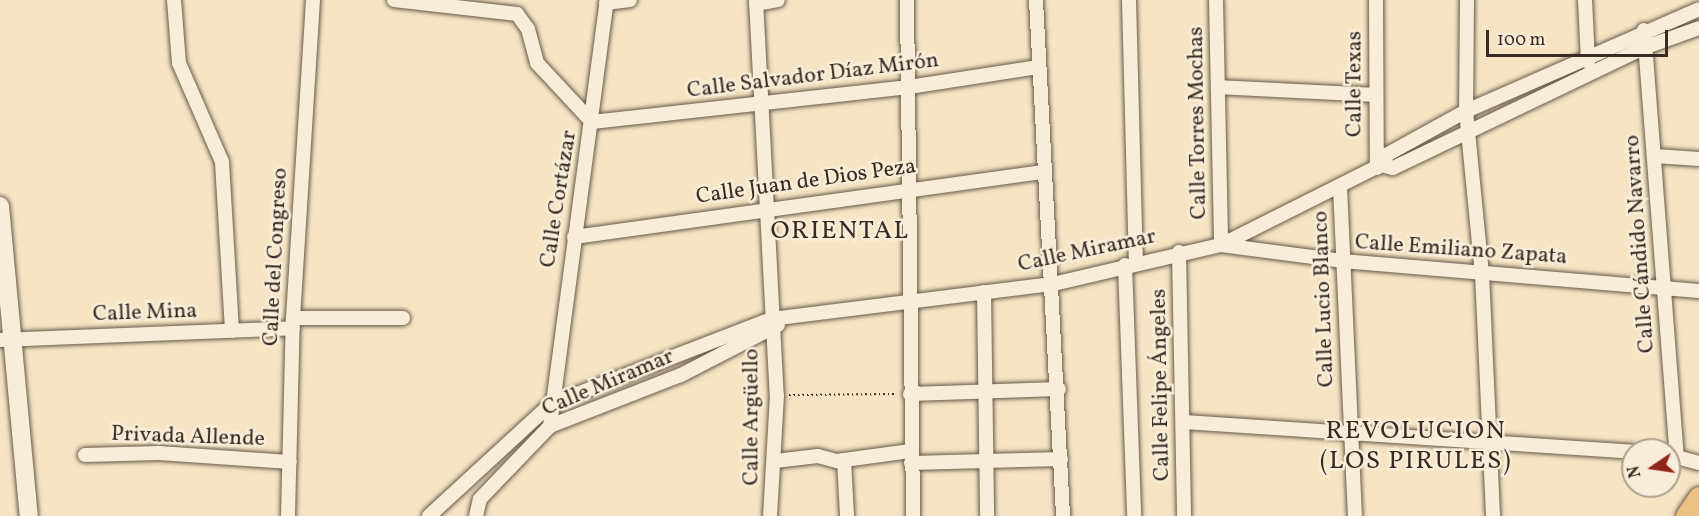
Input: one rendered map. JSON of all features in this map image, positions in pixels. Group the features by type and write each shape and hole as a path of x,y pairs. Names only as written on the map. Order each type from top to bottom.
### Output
{"main road":[{"path":"1686,516 1699,497"}],"street":[{"path":"174,0 179,63 222,162 232,331"},
{"name":"Calle del Congreso","path":"288,516 293,323 313,0"},
{"path":"394,0 517,14 528,29 537,63 592,122"},
{"path":"607,2 630,0"},
{"path":"756,2 778,0"},
{"path":"907,0 910,188 908,299 913,516"},
{"path":"1036,0 1044,172 1059,389 1063,516"},
{"name":"Calle Felipe Ángeles","path":"1129,0 1134,516"},
{"name":"Calle Torres Mochas","path":"1216,0 1221,245"},
{"name":"Calle Texas","path":"1376,0 1375,95 1379,166"},
{"path":"1467,0 1466,111 1482,273 1492,443 1493,516"},
{"path":"1585,0 1589,73"},
{"name":"Calle Cortázar","path":"549,426 550,404 592,122 607,2"},
{"name":"Calle Argüello","path":"756,2 764,208 776,323 775,461 770,516"},
{"name":"Calle Miramar","path":"550,404 776,323 908,299 1053,284 1179,252 1221,245 1341,187 1379,166 1388,154 1466,111 1587,54 1699,9"},
{"name":"Calle Miramar","path":"1379,166 1393,168 1589,73 1646,47 1699,28"},
{"name":"Calle Cándido Navarro","path":"1644,30 1664,286 1672,438"},
{"name":"Calle Salvador Díaz Mirón","path":"592,122 909,87 1038,67"},
{"path":"1218,87 1375,95"},
{"path":"1655,156 1699,159"},
{"name":"Calle Juan de Dios Peza","path":"574,237 764,208 1044,172"},
{"name":"Calle Lucio Blanco","path":"1341,187 1342,261 1355,516"},
{"path":"0,206 8,340 29,516"},
{"name":"Calle Emiliano Zapata","path":"1221,245 1342,261 1664,286 1699,291"},
{"name":"Calle Felipe Ángeles","path":"1179,252 1184,516"},
{"path":"984,292 987,516"},
{"name":"Calle Mina","path":"8,340 232,331 293,323 404,318"},
{"name":"Calle Miramar","path":"476,516 480,500 549,426 681,375 776,323"},
{"path":"910,394 1059,389"},
{"path":"429,516 550,404"},
{"path":"1184,422 1621,451"},
{"name":"Privada Allende","path":"85,455 159,453 290,462"},
{"path":"775,461 911,457 986,463 1061,459"},
{"path":"1681,457 1699,463"},
{"path":"843,460 847,516"}],"path":[{"path":"777,395 910,394"}],"district":[{"name":"ORIENTAL","path":"840,232"},
{"name":"REVOLUCION (LOS PIRULES)","path":"1416,447"}]}
